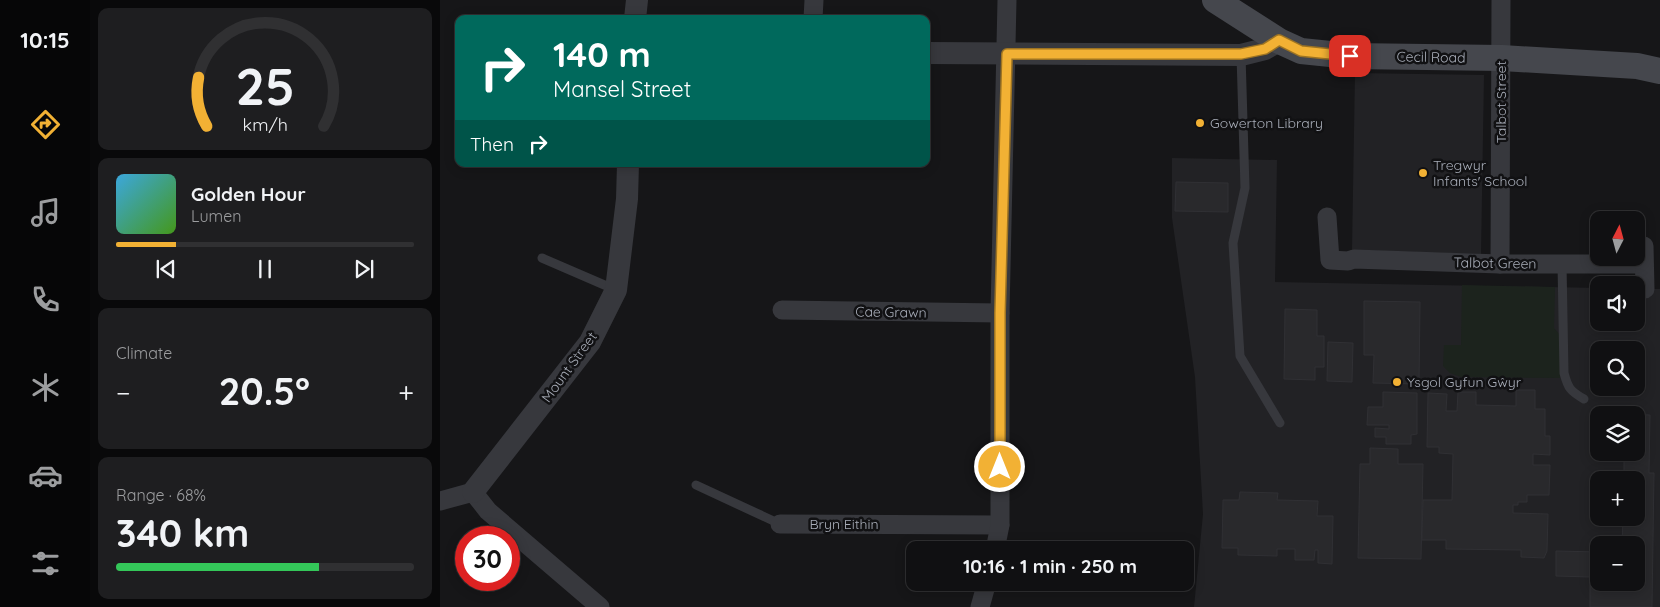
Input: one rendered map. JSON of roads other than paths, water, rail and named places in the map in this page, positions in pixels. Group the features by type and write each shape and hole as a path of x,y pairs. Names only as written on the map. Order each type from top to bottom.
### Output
{"main road":[{"name":"Cecil Road","path":"1215,0 1279,40 1301,51 1350,56 1502,58 1637,66 1660,71"}],"street":[{"path":"635,15 637,0"},
{"path":"813,15 814,0"},
{"path":"997,541 1000,525 1000,313 1007,0"},
{"name":"Talbot Street","path":"1500,264 1501,0"},
{"path":"930,53 1241,54 1265,49 1279,40"},
{"name":"Mount Street","path":"473,492 590,342 616,290 627,198 628,167"},
{"name":"Talbot Green","path":"1327,217 1330,260 1562,264 1644,255 1645,276"},
{"name":"Cae Grawn","path":"782,310 1000,313"},
{"path":"440,501 473,492 488,511 600,607"},
{"name":"Bryn Eithin","path":"780,524 1000,525"},
{"path":"980,607 984,591"}],"lane":[{"path":"1241,54 1245,188 1233,242 1240,356 1280,423"},
{"path":"542,258 616,290"},
{"path":"1562,264 1564,374 1568,388 1574,394 1584,399"},
{"name":"Bryn Eithin","path":"696,485 780,524"}],"place":[{"name":"Gowerton Library","path":"1200,123"},
{"name":"Tregwyr Infants' School","path":"1423,173"},
{"name":"Ysgol Gyfun Gŵyr","path":"1397,382"}]}
